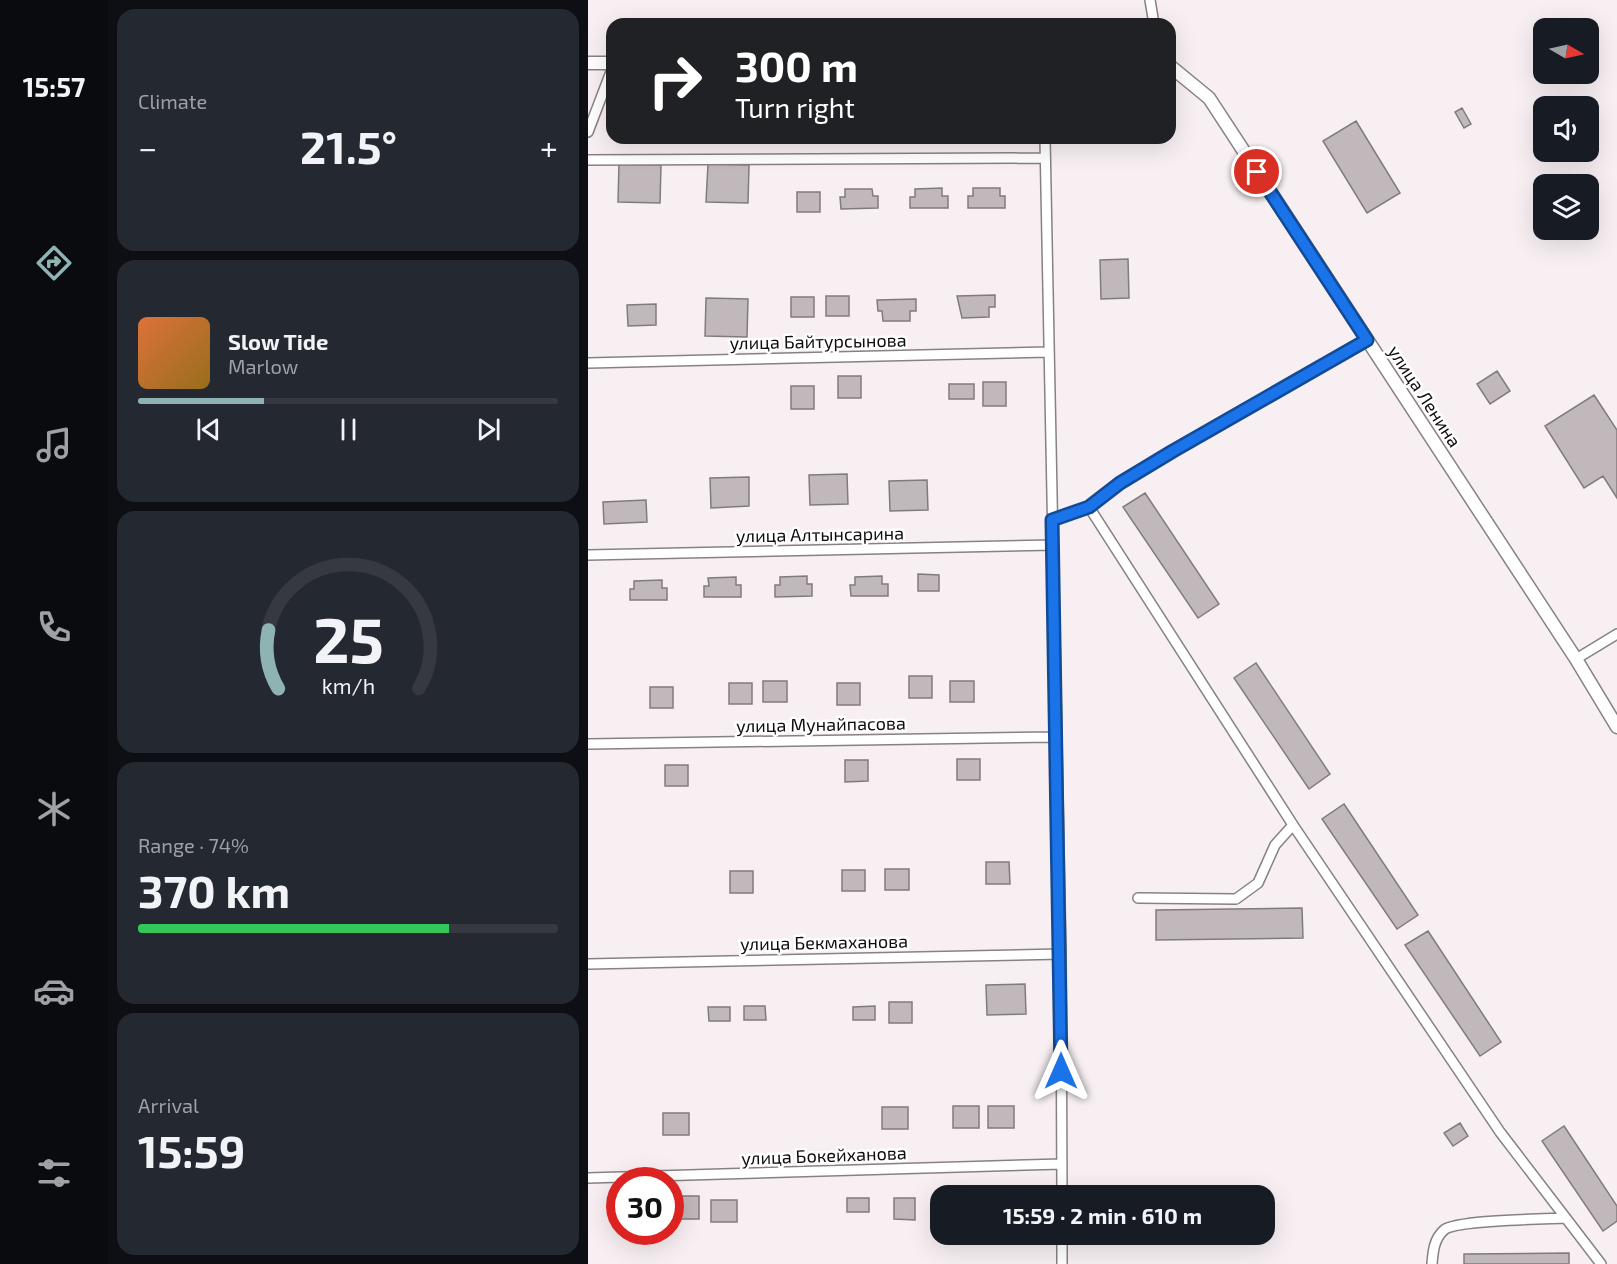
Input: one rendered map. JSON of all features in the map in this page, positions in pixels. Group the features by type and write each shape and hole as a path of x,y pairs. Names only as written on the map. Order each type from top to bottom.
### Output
{"street":[{"path":"1150,0 1153,18"},
{"path":"588,63 606,63"},
{"name":"улица Ленина","path":"1176,71 1209,98 1576,659 1617,727"},
{"path":"588,132 606,85"},
{"path":"1045,144 1061,954 1062,1185"},
{"path":"588,160 1045,158"},
{"path":"1052,520 1089,507 1120,483 1173,451 1367,340"},
{"name":"улица Байтурсынова","path":"588,363 1049,352"},
{"path":"1089,507 1293,825 1500,1132 1601,1264"},
{"name":"улица Алтынсарина","path":"588,555 1052,545"},
{"path":"1576,659 1617,634"},
{"name":"улица Мунайпасова","path":"588,744 1055,737"},
{"path":"1138,898 1236,899 1258,883 1275,845 1293,825"},
{"name":"улица Бекмаханова","path":"588,964 1061,954"},
{"name":"улица Бокейханова","path":"588,1178 1062,1164"},
{"path":"1432,1264 1433,1250 1438,1237 1446,1227 1566,1218"},
{"path":"1062,1245 1062,1264"}],"building":[{"path":"1462,108 1471,124 1464,128 1455,112"},
{"path":"1356,121 1400,193 1367,213 1323,141"},
{"path":"619,164 661,165 660,203 618,202"},
{"path":"708,164 749,165 748,203 706,202"},
{"path":"942,188 942,196 948,196 948,208 910,208 910,197 915,197 915,189"},
{"path":"973,188 1000,188 1000,196 1005,196 1005,208 968,208 968,196 973,196"},
{"path":"845,189 872,189 873,196 878,196 878,208 841,209 840,197 845,197"},
{"path":"797,192 820,192 820,212 797,212"},
{"path":"1128,259 1129,298 1101,299 1100,260"},
{"path":"995,295 995,307 989,307 989,317 962,318 957,296"},
{"path":"826,296 849,296 849,316 826,316"},
{"path":"791,297 814,297 814,317 791,317"},
{"path":"706,298 748,299 747,337 705,336"},
{"path":"916,299 916,311 910,311 910,321 883,321 882,311 878,311 877,300"},
{"path":"656,304 656,325 628,326 627,305"},
{"path":"1497,371 1510,391 1490,404 1477,384"},
{"path":"838,376 861,376 861,398 838,398"},
{"path":"983,382 1006,382 1006,406 983,406"},
{"path":"949,384 974,384 974,399 949,399"},
{"path":"791,386 814,386 814,409 791,409"},
{"path":"1594,395 1617,430 1617,498 1603,476 1584,488 1545,426"},
{"path":"847,474 848,504 810,505 809,475"},
{"path":"749,477 749,506 711,508 710,478"},
{"path":"927,480 928,510 890,511 889,481"},
{"path":"1145,493 1219,604 1198,618 1123,507"},
{"path":"646,500 647,522 604,524 603,502"},
{"path":"918,574 939,575 939,591 918,591"},
{"path":"807,576 807,584 812,584 812,596 775,597 775,585 780,585 780,577"},
{"path":"882,576 882,584 888,584 888,596 851,596 850,585 855,585 855,577"},
{"path":"736,577 736,585 741,585 741,597 704,597 704,586 709,586 708,578"},
{"path":"662,580 662,588 667,588 667,600 630,600 630,589 634,589 634,581"},
{"path":"1256,663 1330,774 1309,789 1234,678"},
{"path":"909,676 932,676 932,698 909,698"},
{"path":"763,681 787,681 787,702 763,702"},
{"path":"950,681 974,681 974,702 950,702"},
{"path":"729,683 752,683 752,704 729,704"},
{"path":"837,683 860,683 860,705 837,705"},
{"path":"650,687 673,687 673,708 650,708"},
{"path":"957,759 980,759 980,780 957,780"},
{"path":"845,760 868,760 868,781 845,782"},
{"path":"665,765 688,765 688,786 665,786"},
{"path":"1344,804 1418,915 1397,929 1322,819"},
{"path":"986,862 1009,862 1010,884 986,884"},
{"path":"885,869 909,869 909,890 885,890"},
{"path":"842,870 865,870 865,891 842,891"},
{"path":"730,871 753,871 753,893 730,893"},
{"path":"1302,908 1303,938 1156,940 1156,910"},
{"path":"1428,931 1501,1042 1480,1056 1405,945"},
{"path":"1025,984 1026,1014 987,1015 986,985"},
{"path":"889,1002 912,1002 912,1023 889,1023"},
{"path":"744,1006 765,1006 766,1020 744,1020"},
{"path":"875,1006 875,1020 853,1020 853,1007"},
{"path":"708,1007 730,1007 730,1021 709,1021"},
{"path":"953,1106 979,1106 979,1128 953,1128"},
{"path":"988,1106 1014,1106 1014,1128 988,1128"},
{"path":"882,1107 908,1107 908,1129 882,1129"},
{"path":"663,1113 689,1113 689,1135 663,1135"},
{"path":"1460,1123 1468,1136 1453,1146 1444,1133"},
{"path":"1564,1126 1617,1206 1617,1221 1603,1231 1542,1141"},
{"path":"684,1196 699,1196 699,1219 684,1219"},
{"path":"847,1198 869,1198 869,1212 847,1212"},
{"path":"894,1198 915,1198 915,1220 894,1219"},
{"path":"711,1200 737,1200 737,1222 711,1222"},
{"path":"1569,1253 1569,1264 1464,1264 1464,1254"}],"route":[{"path":"1061,1071 1061,954 1052,520 1089,507 1120,483 1173,451 1367,340 1257,172"}]}
